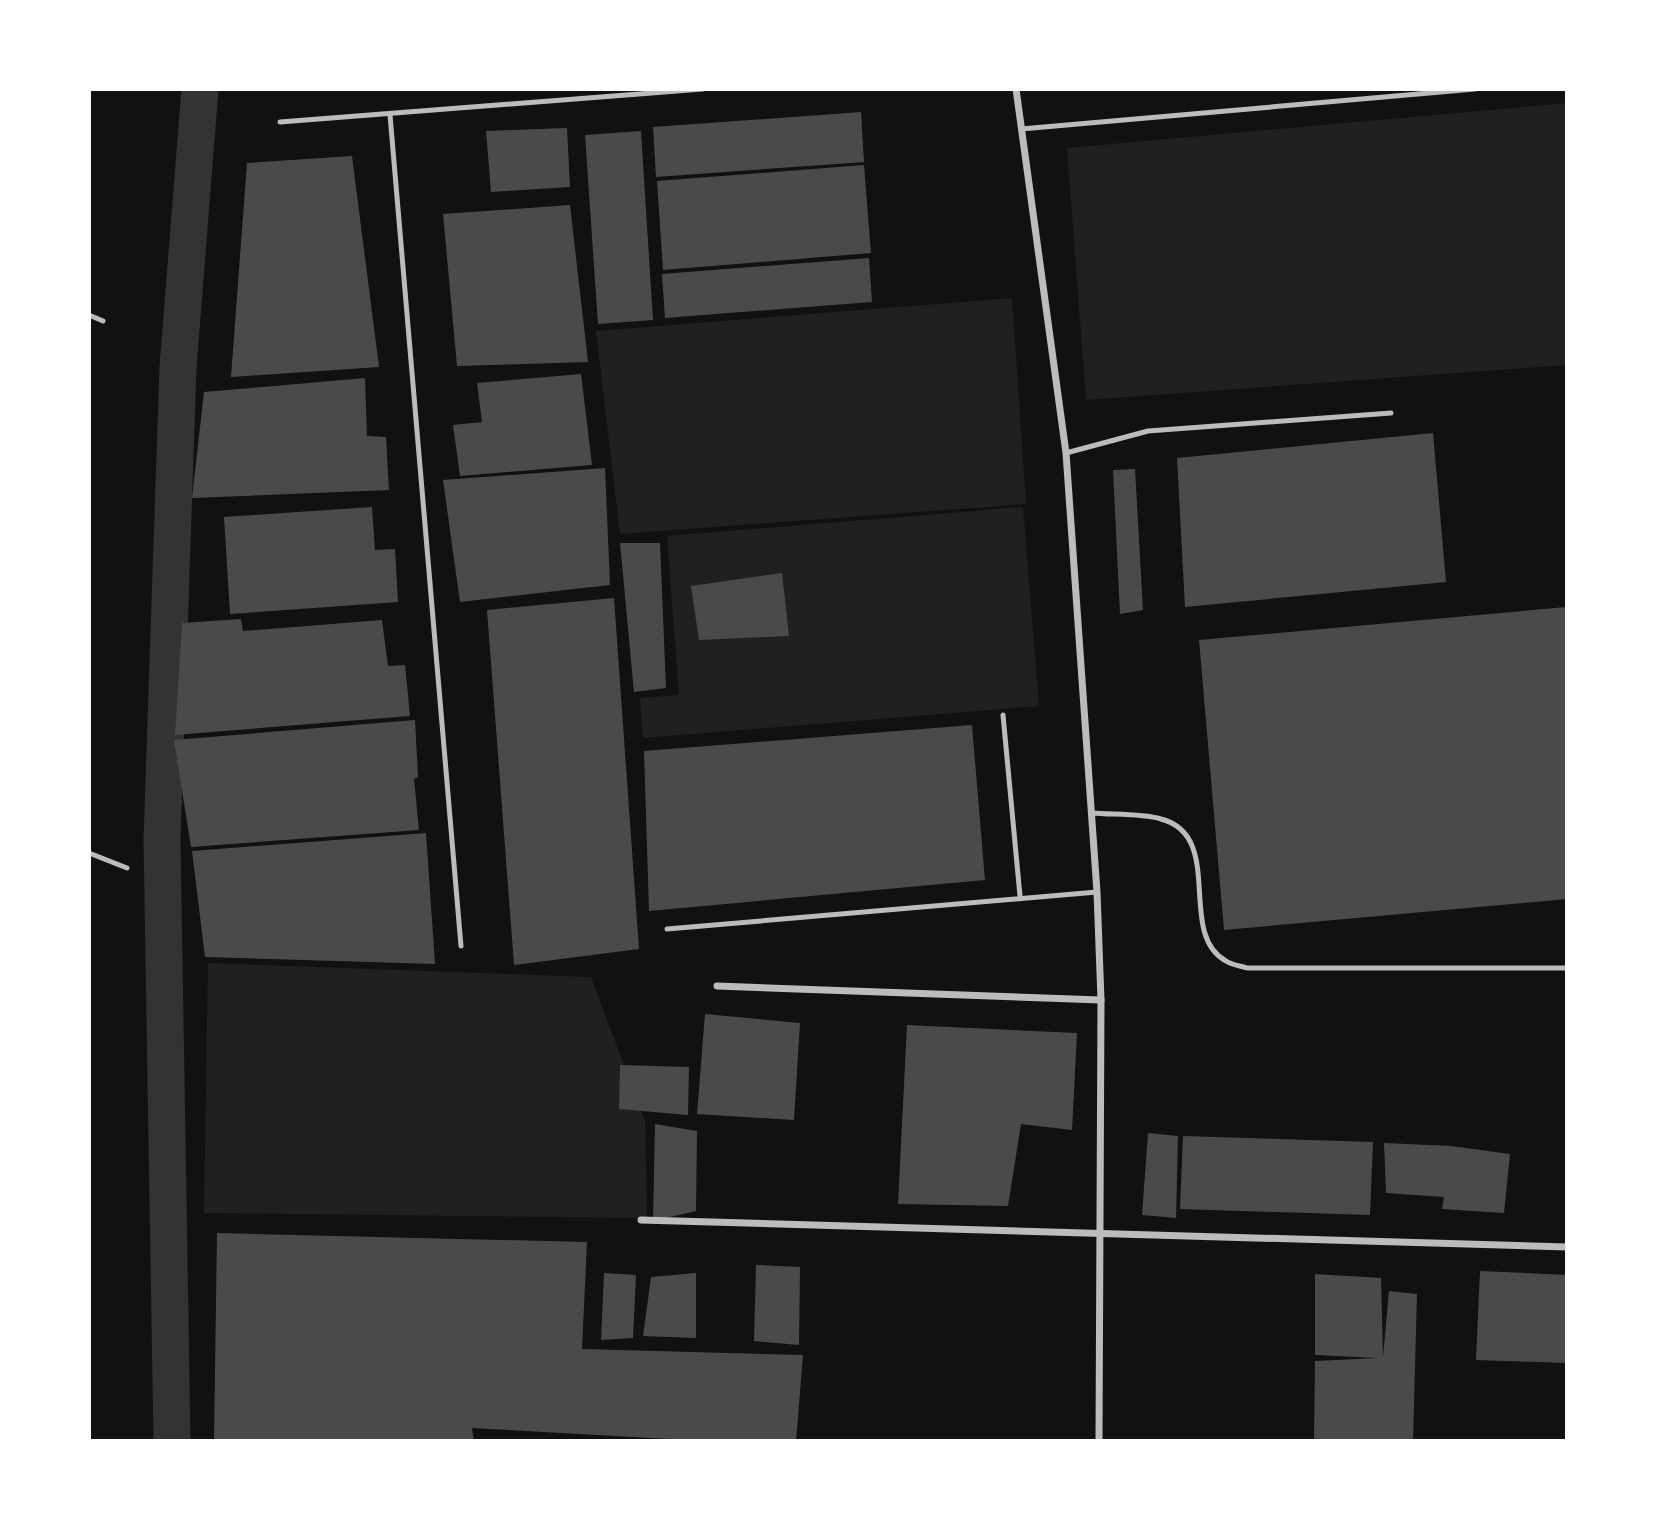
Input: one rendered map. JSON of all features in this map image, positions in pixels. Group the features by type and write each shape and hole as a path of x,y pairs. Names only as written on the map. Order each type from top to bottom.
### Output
{"street":[{"path":"1016,89 1066,453 1097,891 1101,1000 1099,1441"},
{"path":"717,986 1101,1000"},
{"path":"641,1220 1099,1236 1567,1247"}],"lane":[{"path":"280,122 703,89"},
{"path":"1021,129 1475,89"},
{"path":"390,115 461,946"},
{"path":"89,316 103,321"},
{"path":"1066,453 1148,431 1391,413"},
{"path":"1003,715 1020,896"},
{"path":"1091,813 1161,819 1188,834 1195,850 1204,928 1214,950 1226,961 1247,968 1567,968"},
{"path":"89,853 127,868"},
{"path":"667,929 1097,891"}],"shaded area":[{"path":"1567,103 1567,365 1086,400 1067,148"},
{"path":"1012,298 1026,504 620,534 596,331"},
{"path":"1023,507 1039,706 643,738 640,698 679,695 667,536"},
{"path":"208,963 591,977 645,1121 647,1218 204,1213"}],"building":[{"path":"861,112 864,162 656,177 653,127"},
{"path":"567,128 570,187 491,192 486,131"},
{"path":"641,131 653,320 598,324 585,135"},
{"path":"352,156 379,367 231,377 247,163"},
{"path":"864,165 871,253 663,270 657,181"},
{"path":"570,205 588,362 457,366 443,214"},
{"path":"869,258 872,302 665,318 662,274"},
{"path":"581,374 592,465 460,476 453,425 482,422 477,383"},
{"path":"365,378 367,436 386,437 389,490 192,498 204,392"},
{"path":"1433,433 1446,582 1185,607 1177,458"},
{"path":"605,468 610,585 460,602 443,480"},
{"path":"1135,469 1143,610 1120,614 1113,470"},
{"path":"372,507 375,550 395,549 398,602 230,614 224,517"},
{"path":"620,543 660,543 666,688 634,692"},
{"path":"782,573 789,636 699,640 691,586"},
{"path":"614,598 639,949 514,965 487,610"},
{"path":"1567,607 1567,899 1224,930 1199,640"},
{"path":"241,619 243,631 382,620 388,666 405,665 410,716 175,735 182,623"},
{"path":"415,720 418,777 414,779 419,830 191,847 174,740"},
{"path":"972,725 985,880 649,911 644,751"},
{"path":"426,833 435,964 205,957 192,851"},
{"path":"705,1014 800,1023 794,1120 697,1114"},
{"path":"907,1025 1077,1033 1072,1130 1021,1124 1008,1206 898,1204"},
{"path":"620,1065 689,1067 688,1115 619,1109"},
{"path":"655,1124 697,1131 696,1211 653,1221"},
{"path":"1148,1133 1178,1136 1176,1218 1142,1215"},
{"path":"1183,1136 1373,1142 1370,1215 1180,1209"},
{"path":"1384,1143 1451,1146 1510,1154 1504,1213 1442,1209 1444,1197 1386,1193"},
{"path":"217,1233 587,1242 582,1349 803,1355 796,1441 705,1441 472,1428 474,1441 214,1441"},
{"path":"756,1265 800,1267 799,1345 754,1341"},
{"path":"1480,1271 1567,1275 1567,1363 1476,1360"},
{"path":"604,1273 636,1275 633,1338 601,1340"},
{"path":"696,1273 696,1338 643,1336 651,1277"},
{"path":"1315,1274 1381,1278 1383,1357 1389,1291 1417,1294 1413,1441 1314,1441 1315,1361 1378,1358 1315,1355"}],"waterway":[{"path":"172,1441 162,839 178,367 200,89"}]}
